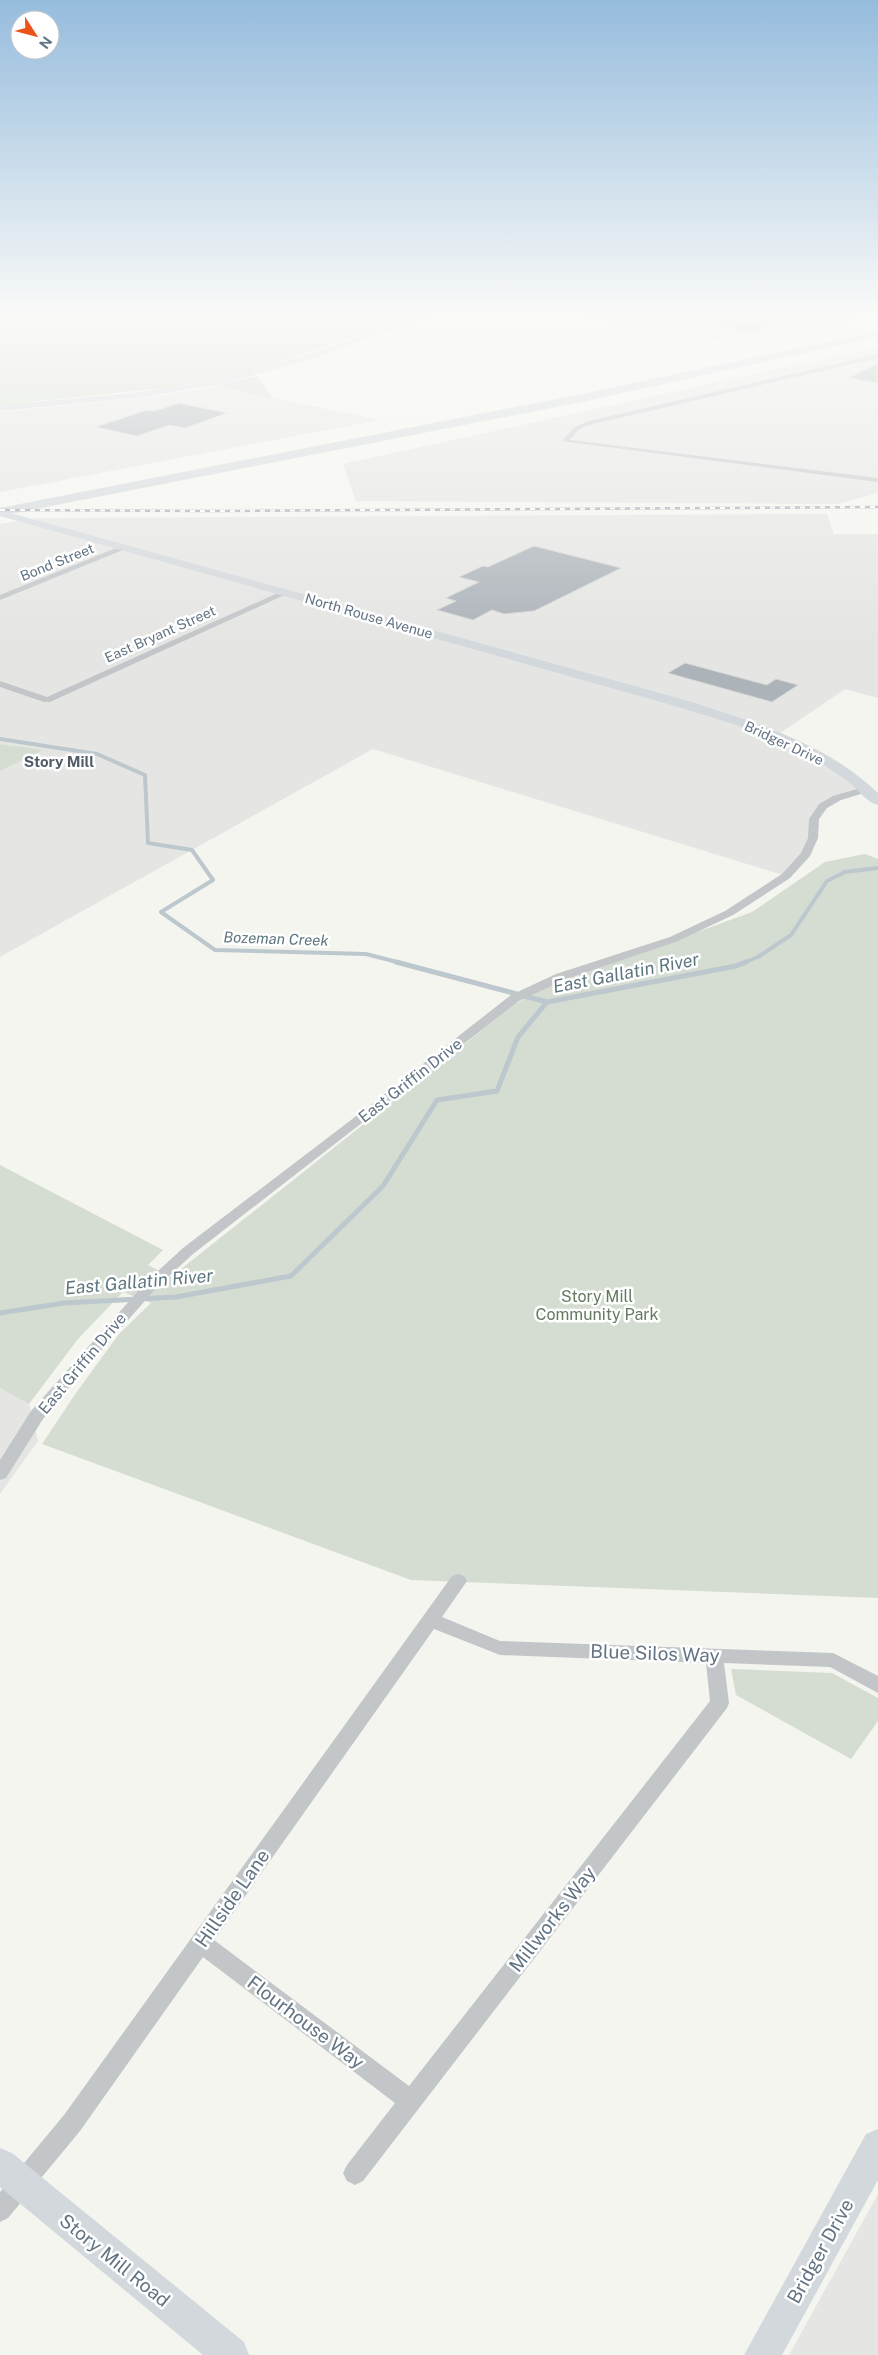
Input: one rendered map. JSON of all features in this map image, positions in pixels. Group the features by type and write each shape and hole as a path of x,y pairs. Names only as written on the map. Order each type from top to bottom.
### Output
{"highway":[{"path":"0,502 416,423"},
{"path":"0,513 455,423"}],"main road":[{"name":"North Rouse Avenue","path":"0,513 737,721"},
{"name":"Bridger Drive","path":"737,721 772,734 815,754 873,787 878,801"},
{"name":"Bridger Drive","path":"762,2355 878,2146"},
{"name":"Story Mill Road","path":"12,2175 231,2355"}],"street":[{"path":"589,423 576,428 565,441 878,480"},
{"name":"Bond Street","path":"0,598 124,548"},
{"name":"East Bryant Street","path":"0,684 47,700 284,593"},
{"name":"East Griffin Drive","path":"0,1474 38,1415 127,1311 152,1284 188,1251 373,1110 515,998 560,977 674,939 729,913 786,876 806,854 813,838 814,819 823,806 837,798 873,787"},
{"name":"Hillside Lane","path":"0,2210 12,2175 72,2124 458,1581"},
{"name":"Blue Silos Way","path":"430,1620 500,1648 833,1660 878,1685"},
{"name":"Millworks Way","path":"356,2174 720,1703 714,1655"},
{"name":"Flourhouse Way","path":"200,1943 411,2101"}],"shaded area":[{"path":"0,423 365,423 0,492"},
{"path":"531,423 878,423 878,493 838,504 356,501 343,464"},
{"path":"827,514 834,534 878,534 878,698 845,689 776,736 867,789 837,798 814,819 813,838 786,876 373,749 0,957 0,771 42,750 0,744 0,524 36,518"},
{"path":"0,1388 29,1404 38,1441 0,1494"},
{"path":"878,2194 878,2355 789,2355"}],"green space":[{"path":"0,744 43,750 0,771"},
{"name":"Story Mill Community Park","path":"865,854 878,859 878,1598 411,1580 42,1444 119,1334 151,1303 123,1292 78,1339 29,1404 0,1388 0,1165 163,1250 148,1265 171,1277 515,1004 544,988 752,912 825,862"},
{"path":"731,1669 832,1673 878,1698 878,1721 851,1759 736,1695"}],"building":[{"path":"108,423 199,423 185,428 170,425 137,436 96,427"},
{"path":"534,546 621,568 534,611 504,614 492,610 473,620 437,610 456,601 446,598 479,582 459,577 483,566 488,567"},
{"path":"685,663 767,685 776,679 798,685 772,702 668,673"}],"waterway":[{"name":"Bozeman Creek","path":"0,739 97,754 145,775 148,843 192,850 213,880 161,912 215,950 366,954 401,963"},
{"name":"East Gallatin River","path":"743,963 758,957 791,935 827,881 845,872 878,868"},
{"name":"Bozeman Creek","path":"396,962 547,1002"},
{"name":"East Gallatin River","path":"547,1002 736,966 746,962"},
{"name":"East Gallatin River","path":"0,1313 64,1303 176,1297 291,1276 383,1186 437,1100 497,1091 518,1037 547,1002"}],"railway":[{"path":"0,510 211,511 878,507"}],"district":[{"name":"Story Mill","path":"59,762"}]}
